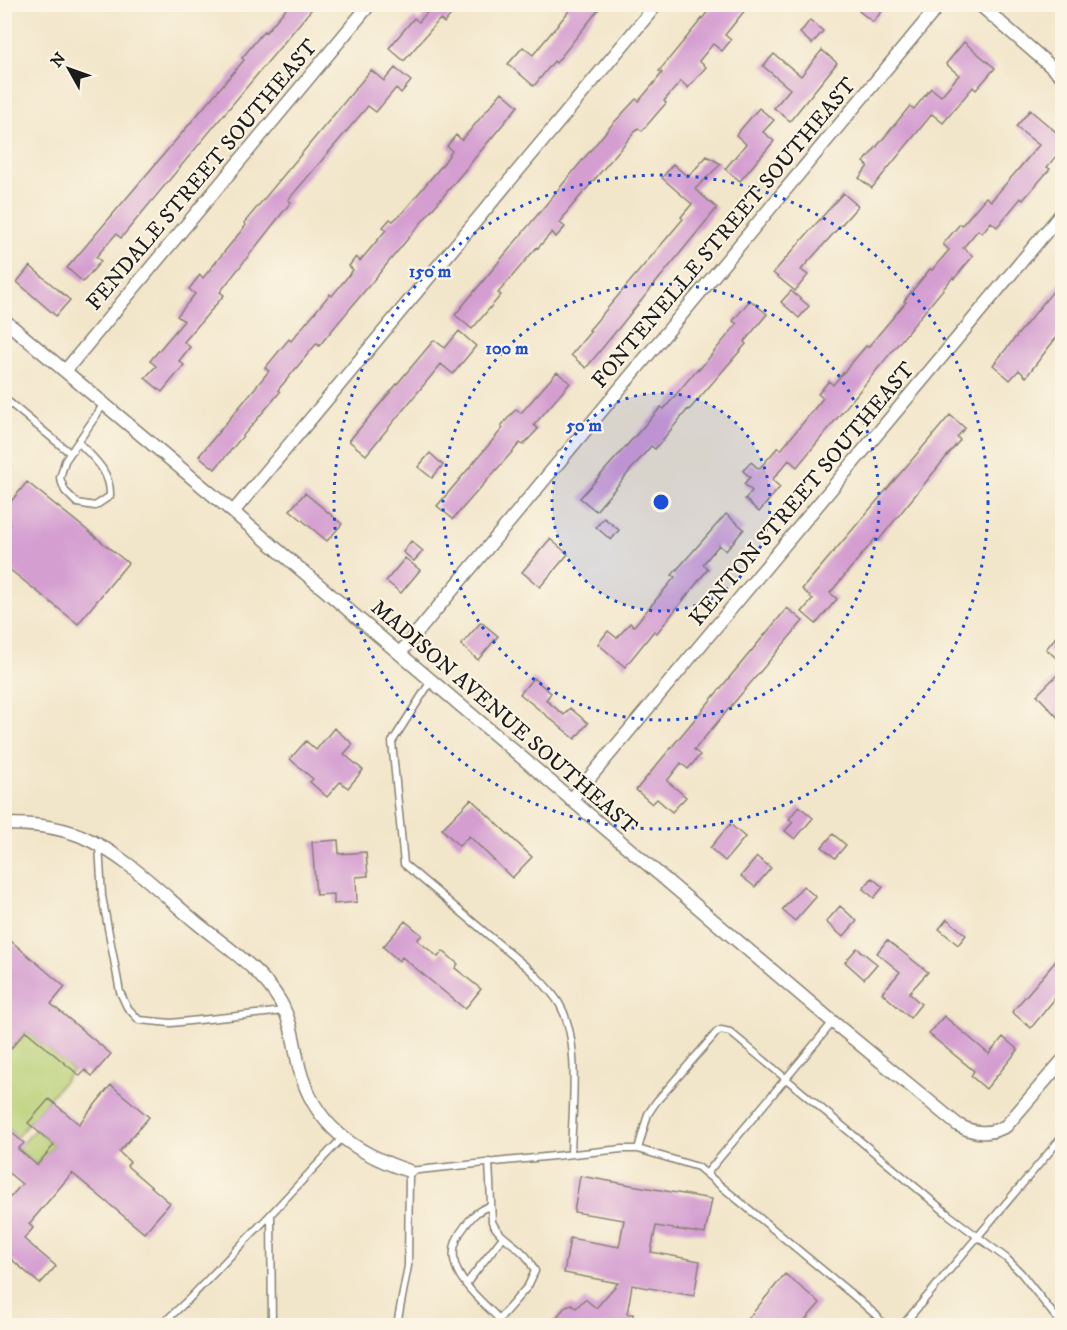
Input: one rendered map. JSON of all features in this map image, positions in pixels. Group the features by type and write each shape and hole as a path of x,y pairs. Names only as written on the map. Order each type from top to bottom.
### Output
{"street":[{"name":"FENDALE STREET SOUTHEAST","path":"65,371 370,4"},
{"path":"233,512 657,4"},
{"name":"FONTENELLE STREET SOUTHEAST","path":"400,653 940,4"},
{"path":"979,4 1062,76"},
{"name":"KENTON STREET SOUTHEAST","path":"571,800 1062,213"},
{"name":"MADISON AVENUE SOUTHEAST","path":"4,320 952,1121 966,1130 983,1133 1006,1126 1062,1061"},
{"path":"4,824 52,827 81,836 99,845 124,861 247,965 273,992 285,1011 309,1094 322,1117 342,1138 376,1158 409,1171"}],"lane":[{"path":"4,398 70,453"},
{"path":"78,442 97,461 111,486 110,496 95,506 76,503 65,491 60,478 65,461 104,403"},
{"path":"4,451 7,453 7,466 4,469"},
{"path":"432,680 392,742 404,864 530,970 561,1006 573,1046 571,1153"},
{"path":"99,845 102,896 120,992 127,1007 139,1020 171,1023 285,1011"},
{"path":"707,1173 833,1022"},
{"path":"638,1149 652,1107 717,1032 721,1030 730,1032 1015,1267 1062,1325"},
{"path":"902,1326 1062,1137"},
{"path":"160,1326 188,1300 342,1138"},
{"path":"399,1326 398,1319 408,1266 409,1171 571,1153 638,1149 689,1163 707,1173 854,1296 877,1316 884,1326"},
{"path":"489,1162 492,1222 503,1237 526,1255 535,1271 528,1286 493,1326"},
{"path":"490,1206 478,1210 458,1235 453,1246 453,1261 458,1275 499,1319"},
{"path":"271,1214 272,1326"},
{"path":"466,1284 503,1237"}],"green space":[{"path":"26,1031 73,1070 17,1137 5,1126 5,1056"},
{"path":"35,1129 54,1145 37,1165 18,1149"}],"building":[{"path":"290,4 316,4 121,238 116,234 96,257 101,261 83,282 67,268 244,60 242,58 264,31 266,32"},
{"path":"434,4 460,4 444,23 440,19 404,61 389,48 414,18 419,22"},
{"path":"561,4 603,4 556,63 554,61 534,86 508,64 523,47 533,55 569,11"},
{"path":"714,4 750,4 725,35 731,40 722,51 713,44 699,61 706,67 688,88 681,81 642,131 638,128 567,212 560,223 565,227 556,237 552,232 537,247 498,293 501,295 472,329 455,315 609,128 636,99 639,101 655,82 662,73 659,71"},
{"path":"864,4 888,4 873,22 859,11"},
{"path":"810,20 823,31 812,44 800,33"},
{"path":"964,42 995,68 976,90 973,87 943,123 932,114 872,188 859,178 868,166 864,162 910,106 914,109 931,88 941,96 959,75 946,64"},
{"path":"822,50 837,63 790,121 774,108 790,89 763,66 774,54 801,76"},
{"path":"395,68 411,81 401,93 396,88 376,112 368,106 288,200 291,202 220,292 224,295 184,342 190,347 179,361 184,365 162,392 145,378 156,366 150,361 184,321 177,316 195,294 189,289 200,275 203,278 246,225 244,223 371,70 384,81"},
{"path":"502,92 518,106 319,346 317,343 278,390 280,392 215,469 199,456 269,371 265,368 330,294 332,296 353,270 349,266 356,257 360,261 386,230 383,227 390,219 393,221 403,212 443,164 452,151 447,146 456,135 462,140"},
{"path":"759,108 774,120 763,132 774,141 740,181 725,169 746,144 736,135"},
{"path":"1030,110 1062,137 1062,149 1047,167 1050,169 1023,200 1021,198 997,227 991,222 982,233 978,230 963,248 973,256 954,279 953,277 797,467 789,460 772,480 780,487 759,512 745,499 752,491 744,484 750,477 743,471 751,462 759,469 778,447 781,450 823,398 818,394 829,381 833,385 866,346 868,347 930,269 932,270 949,250 943,244 986,197 991,201 1039,145 1016,127"},
{"path":"707,156 721,164 695,189 717,208 586,368 571,355 591,331 589,330 683,219 681,217 692,204 662,178 673,164 688,177"},
{"path":"843,193 858,206 801,270 808,275 795,291 773,273"},
{"path":"30,266 70,300 56,316 17,282"},
{"path":"1062,280 1062,312 1057,320 1062,324 1062,330 1026,377 1019,370 1010,380 993,365"},
{"path":"791,291 809,306 799,318 781,302"},
{"path":"750,300 767,314 744,342 746,344 655,449 651,446 596,511 580,498 661,407 664,409 698,368 699,370 737,324 733,321"},
{"path":"459,331 476,346 453,374 441,364 366,455 349,441 434,340 445,348"},
{"path":"557,372 570,383 534,425 538,429 523,445 520,443 453,519 437,506 503,428 501,426 516,409 521,413"},
{"path":"950,415 965,428 957,437 960,440 878,541 875,539 830,593 837,599 816,624 802,612 813,599 802,589"},
{"path":"430,453 443,465 432,478 418,467"},
{"path":"27,482 128,563 78,624 4,565 4,533 10,525 4,520 4,510"},
{"path":"305,493 342,524 327,541 290,510"},
{"path":"726,514 744,529 726,551 719,545 703,564 708,569 657,633 654,631 625,667 598,644 608,631 617,638 630,623 634,626 675,577 672,575"},
{"path":"604,518 619,530 611,540 596,527"},
{"path":"550,539 568,554 540,587 522,572"},
{"path":"411,541 423,551 414,561 403,552"},
{"path":"405,558 420,570 401,593 386,581"},
{"path":"787,608 803,621 694,750 700,755 688,769 681,763 667,781 686,797 672,812 657,799 652,804 636,790"},
{"path":"481,622 498,636 478,660 461,645"},
{"path":"1062,630 1062,663 1046,649"},
{"path":"1062,670 1062,722 1037,695"},
{"path":"533,678 551,693 546,700 564,715 570,708 588,723 575,739 520,694"},
{"path":"334,728 353,744 344,754 363,770 348,788 340,782 327,797 310,782 313,779 290,759 306,741 316,750"},
{"path":"471,799 532,857 512,878 469,836 459,846 442,829"},
{"path":"799,806 813,818 795,839 785,831 793,822 789,819"},
{"path":"730,824 745,837 725,861 710,848"},
{"path":"833,834 846,845 835,858 822,847"},
{"path":"338,840 339,854 366,852 368,876 356,877 357,902 334,904 334,894 316,895 312,842"},
{"path":"757,857 771,868 755,887 741,876"},
{"path":"872,878 883,887 874,898 863,889"},
{"path":"803,886 816,897 795,921 782,910"},
{"path":"840,906 857,921 843,937 826,922"},
{"path":"947,919 966,935 958,945 939,929"},
{"path":"405,921 422,935 417,940 438,957 443,951 458,964 455,968 481,989 465,1009 402,957 399,961 383,947"},
{"path":"4,935 65,987 51,1004 111,1054 92,1076 85,1070 80,1076 26,1031 4,1056"},
{"path":"887,940 928,972 909,993 921,1004 910,1018 882,993 900,972 877,953"},
{"path":"857,948 877,964 864,979 845,962"},
{"path":"1062,954 1062,990 1031,1028 1012,1012"},
{"path":"944,1016 989,1054 1003,1037 1018,1050 986,1089 971,1076 974,1071 929,1034"},
{"path":"111,1085 149,1117 119,1152 130,1162 127,1166 170,1203 144,1233 72,1173 29,1224 33,1228 24,1239 56,1266 40,1284 4,1253 4,1204 22,1184 4,1169 4,1126 24,1143 18,1149 37,1165 54,1145 28,1123 49,1099 79,1124"},
{"path":"580,1176 712,1199 705,1234 656,1226 651,1252 700,1261 694,1296 632,1285 627,1314 633,1314 633,1326 549,1326 566,1306 572,1304 576,1308 585,1299 596,1308 618,1283 564,1273 570,1238 619,1247 624,1220 574,1212"},
{"path":"785,1274 820,1303 800,1326 742,1326"}]}
